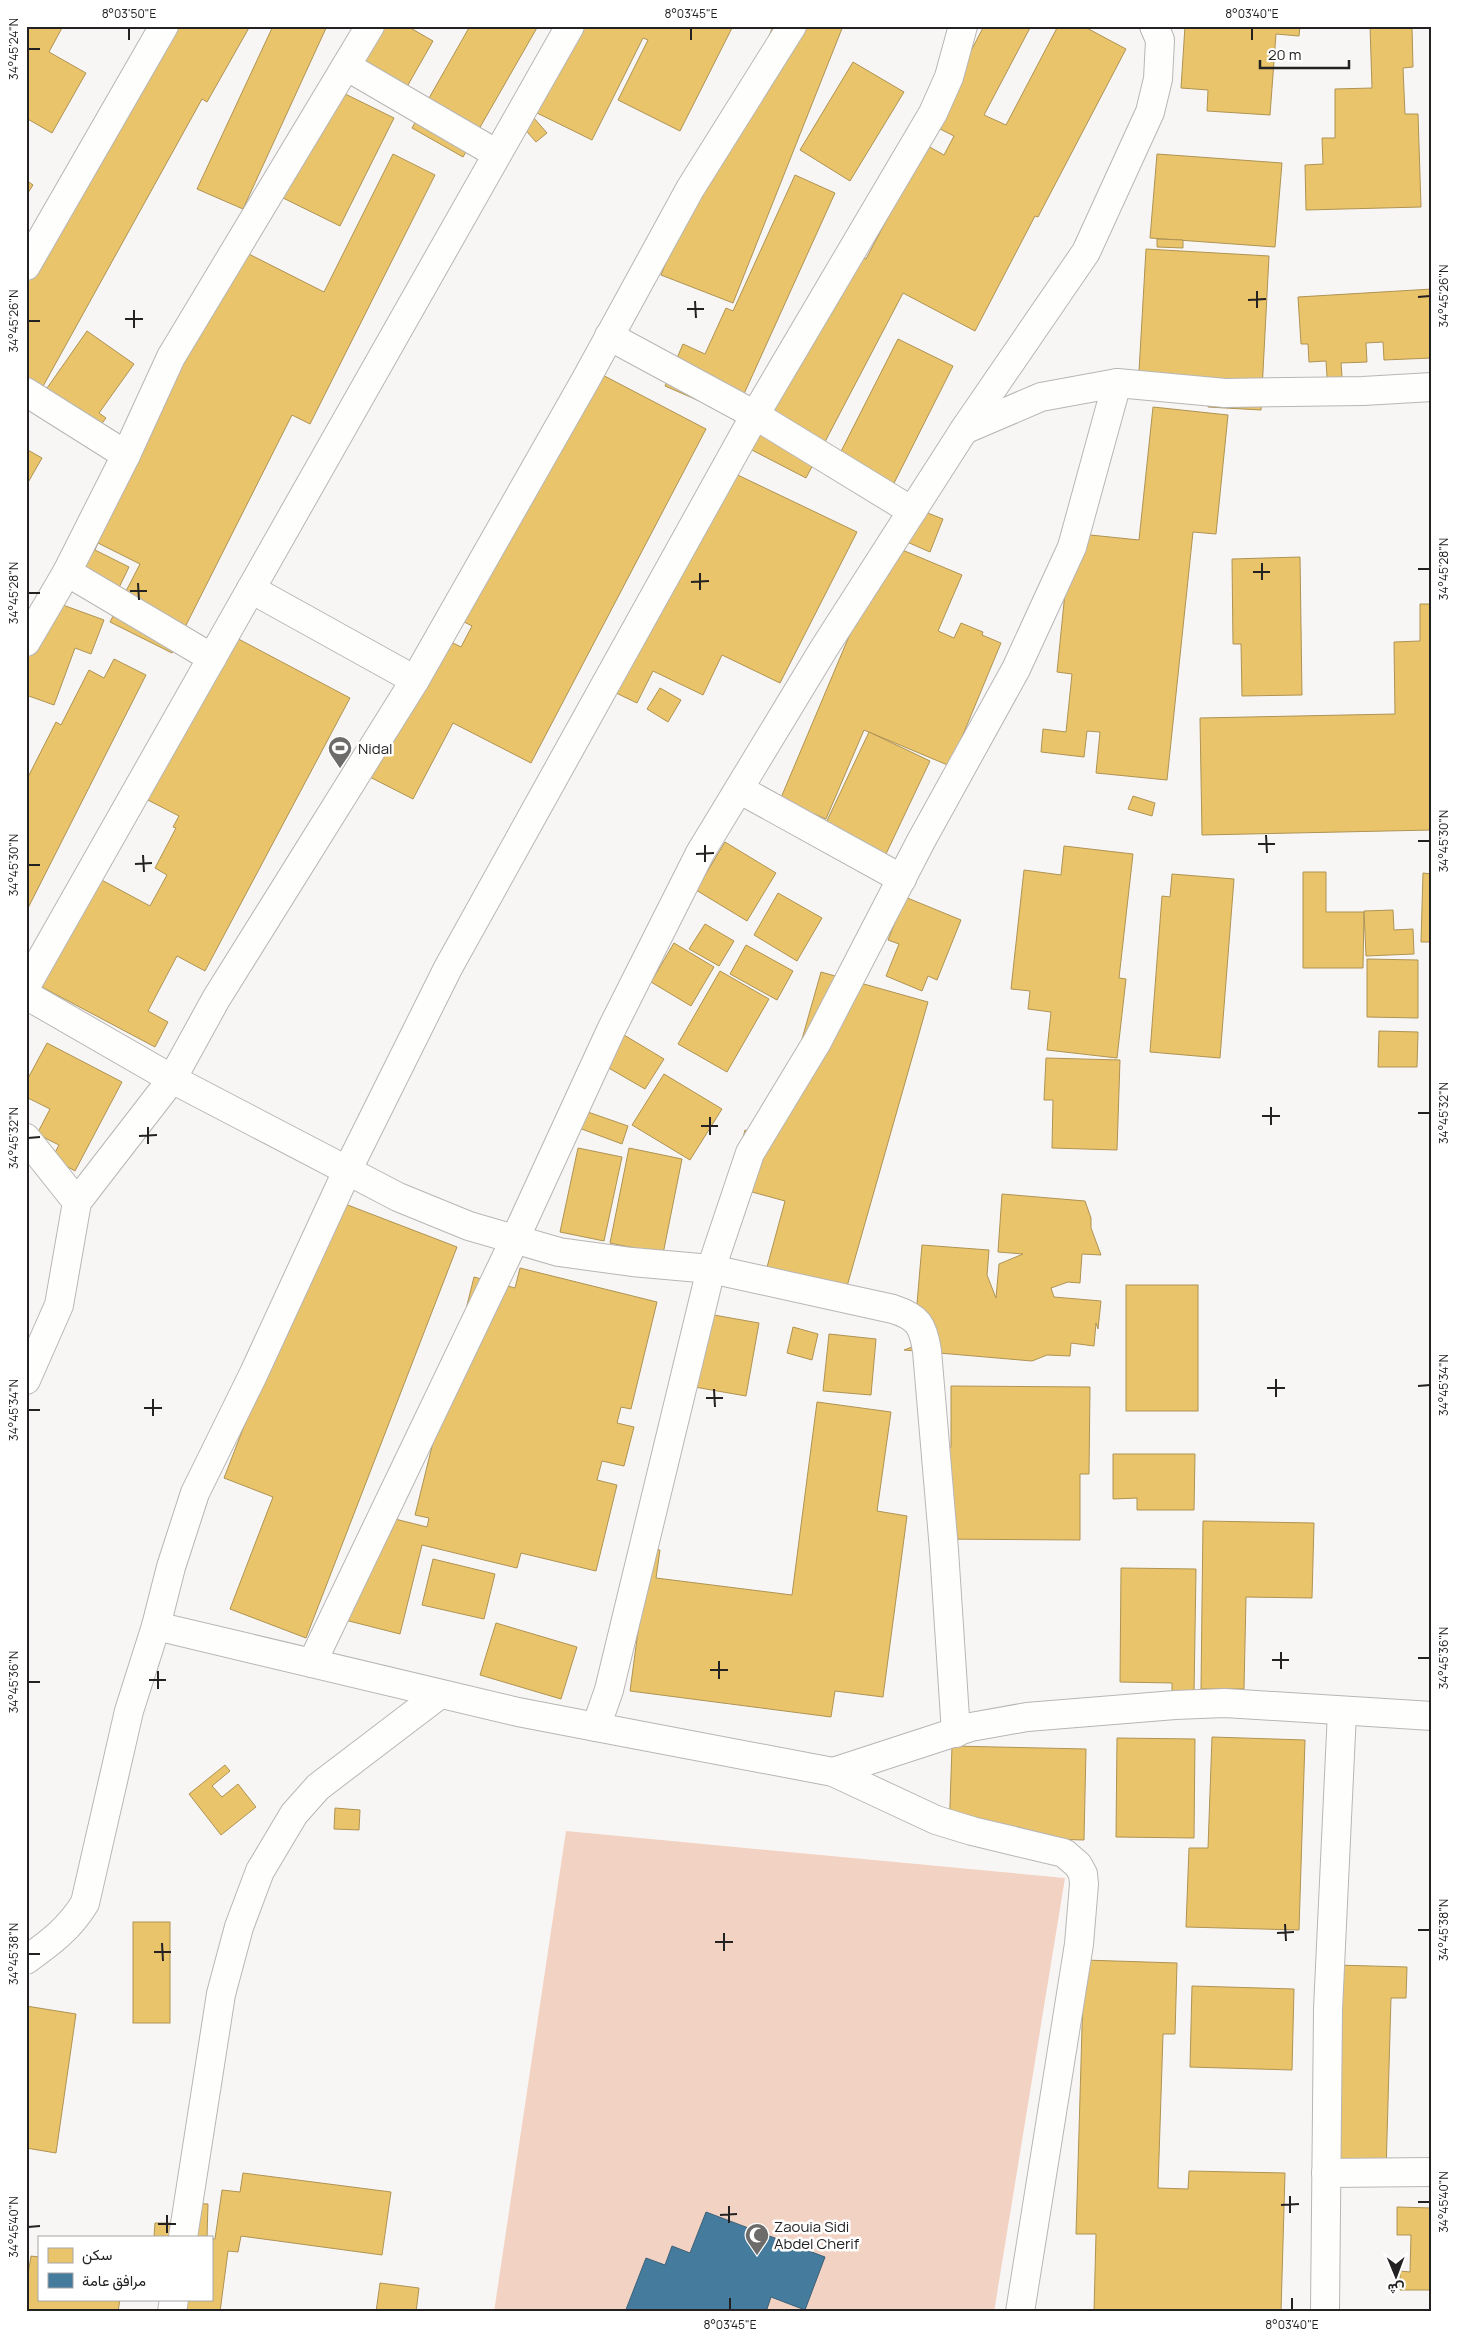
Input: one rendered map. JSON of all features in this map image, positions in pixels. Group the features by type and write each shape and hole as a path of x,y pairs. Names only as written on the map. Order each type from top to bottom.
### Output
{"street":[{"path":"26,266 164,26"},
{"path":"26,642 67,572 126,455 171,357 370,26"},
{"path":"26,986 570,26"},
{"path":"26,1380 59,1305 77,1202 172,1079 216,999 415,680 690,189 792,26"},
{"path":"26,1960 72,1924 85,1903 129,1711 195,1493 254,1373 348,1169 452,960 755,415 934,114 949,77 963,26"},
{"path":"312,1663 515,1240 616,1021 700,852 823,650 964,430 1086,252 1150,112 1158,79 1160,40 1154,26"},
{"path":"346,66 497,154"},
{"path":"609,336 755,415 912,511"},
{"path":"964,430 1041,397 1117,383 1225,393 1363,391 1432,387"},
{"path":"596,1727 609,1690 711,1269 750,1153 817,1042 902,879 1016,669 1072,547 1117,383"},
{"path":"26,392 126,455"},
{"path":"67,572 212,658"},
{"path":"251,589 415,680"},
{"path":"739,789 902,879"},
{"path":"26,995 172,1079 407,1201 469,1226 559,1252 632,1262 711,1269 893,1309 914,1318 925,1337 933,1409 956,1733"},
{"path":"26,1138 35,1166 77,1202"},
{"path":"156,1626 518,1712 833,1772 936,1820 972,1831 1064,1853 1073,1859 1083,1874 1079,1944 1020,2312"},
{"path":"183,2236 221,1994 239,1927 260,1871 294,1814 318,1787 440,1694"},
{"path":"833,1772 987,1724 1027,1717 1175,1705 1225,1703 1342,1712 1432,1716"},
{"path":"1325,2312 1328,2009 1342,1712"},
{"path":"1326,2173 1432,2172"}],"shaded area":[{"path":"566,1831 1065,1878 994,2312 494,2312"}],"building: سكن":[{"path":"26,26 63,26 49,52 86,73 52,133 26,118"},
{"path":"169,26 250,26 207,102 202,99 26,417 26,282"},
{"path":"273,26 327,26 243,209 197,189"},
{"path":"385,26 407,26 433,41 400,99 357,74"},
{"path":"470,26 538,26 463,157 412,128"},
{"path":"579,26 733,26 680,131 618,100 648,40 643,38 592,140 535,112"},
{"path":"773,26 843,26 733,303 661,275 709,153 742,105"},
{"path":"984,26 1031,26 984,115 1006,125 1058,26 1083,26 1126,49 1038,217 1035,216 975,331 903,293 806,478 748,448 851,252 866,259 926,145 944,155 954,136 932,125"},
{"path":"1185,26 1300,26 1299,36 1276,34 1270,115 1207,111 1208,90 1181,88"},
{"path":"1370,26 1432,26 1412,27 1413,67 1403,68 1405,114 1418,114 1421,207 1306,210 1305,165 1323,164 1322,138 1335,138 1335,89 1372,88"},
{"path":"853,62 904,92 850,181 800,150"},
{"path":"331,87 394,118 340,226 277,195"},
{"path":"533,117 547,133 536,142 522,126"},
{"path":"393,154 435,175 310,424 292,415 172,653 110,622 140,564 98,543 95,550 129,567 112,602 64,578 231,245 324,292"},
{"path":"1157,154 1282,163 1275,247 1150,238"},
{"path":"795,175 835,193 734,416 665,386 683,344 705,354 726,308 733,311"},
{"path":"26,180 33,185 26,196"},
{"path":"1157,239 1183,240 1183,248 1157,247"},
{"path":"1146,249 1269,256 1261,410 1208,407 1208,392 1138,389"},
{"path":"1432,289 1432,358 1384,360 1383,342 1366,343 1367,362 1341,363 1343,390 1328,391 1326,361 1309,362 1308,344 1301,344 1298,297"},
{"path":"87,331 134,364 99,413 106,418 93,435 80,426 72,437 50,422 45,391"},
{"path":"898,339 953,366 884,503 829,475"},
{"path":"593,370 706,429 531,763 453,723 413,799 356,770 429,631 461,647 472,626 445,612"},
{"path":"1153,407 1228,415 1216,534 1193,532 1167,780 1096,773 1100,732 1087,731 1084,757 1041,752 1043,729 1066,732 1072,674 1057,672 1071,533 1139,540"},
{"path":"26,449 42,458 26,486"},
{"path":"723,468 857,532 780,683 722,655 703,695 653,671 637,703 614,692"},
{"path":"920,510 943,519 930,552 907,542"},
{"path":"888,544 962,575 938,631 954,638 961,623 983,632 982,635 1001,643 950,766 864,730 826,819 780,800"},
{"path":"1300,557 1302,695 1242,696 1241,644 1233,644 1232,559"},
{"path":"41,597 104,620 91,654 75,648 54,705 26,695 26,636"},
{"path":"1420,604 1432,604 1432,830 1202,835 1200,718 1395,714 1394,642 1420,641"},
{"path":"229,634 350,698 205,971 177,956 148,1011 168,1022 155,1047 38,985 96,877 150,906 167,875 155,868 176,828 173,827 179,816 142,797"},
{"path":"114,659 146,675 26,912 26,781 56,722 61,725 89,670 104,678"},
{"path":"660,688 681,700 668,722 647,709"},
{"path":"869,732 930,761 886,854 825,825"},
{"path":"1133,796 1155,803 1152,816 1128,809"},
{"path":"725,842 776,873 747,921 696,890"},
{"path":"1064,846 1133,854 1119,978 1126,979 1117,1058 1047,1050 1051,1012 1028,1009 1030,991 1011,989 1024,870 1061,875"},
{"path":"1303,872 1326,872 1326,912 1364,912 1363,968 1303,968"},
{"path":"1423,873 1432,874 1432,942 1421,942"},
{"path":"1172,874 1234,879 1220,1058 1150,1052 1162,896 1170,897"},
{"path":"778,893 822,918 797,961 754,935"},
{"path":"905,897 961,920 937,980 928,976 922,991 886,976 899,944 888,940"},
{"path":"1393,910 1394,930 1413,929 1414,954 1366,956 1364,911"},
{"path":"705,924 734,941 719,966 689,949"},
{"path":"674,943 714,967 691,1006 651,982"},
{"path":"746,945 793,971 777,1000 730,974"},
{"path":"1367,959 1418,960 1418,1018 1367,1017"},
{"path":"720,971 769,999 727,1072 678,1044"},
{"path":"821,972 928,1002 842,1304 763,1282 785,1201 730,1186 745,1130 774,1138"},
{"path":"1379,1031 1418,1032 1417,1067 1378,1067"},
{"path":"619,1032 664,1059 645,1089 600,1063"},
{"path":"47,1043 122,1082 75,1171 52,1158 59,1145 37,1134 50,1109 26,1097 26,1082"},
{"path":"1046,1058 1120,1060 1117,1150 1052,1148 1053,1100 1044,1100"},
{"path":"664,1074 722,1109 690,1160 632,1125"},
{"path":"585,1111 628,1126 622,1144 579,1128"},
{"path":"1432,1127 1432,1203 1430,1203"},
{"path":"578,1148 622,1157 604,1241 560,1232"},
{"path":"629,1148 682,1159 663,1254 610,1243"},
{"path":"1002,1194 1085,1201 1091,1218 1091,1228 1101,1255 1082,1254 1080,1283 1068,1282 1051,1288 1054,1297 1101,1301 1098,1329 1096,1323 1094,1346 1071,1343 1070,1356 1047,1355 1032,1361 904,1350 923,1343 917,1304 922,1245 989,1250 987,1275 996,1298 999,1264 1023,1254 998,1252"},
{"path":"332,1199 457,1247 306,1638 230,1609 273,1497 224,1478"},
{"path":"520,1268 657,1302 631,1409 621,1407 617,1423 634,1427 624,1466 602,1461 597,1480 617,1485 596,1571 521,1553 517,1568 422,1545 400,1634 345,1620 368,1527 391,1532 395,1519 427,1527 429,1518 415,1515 474,1277 515,1288"},
{"path":"1126,1285 1198,1285 1198,1411 1126,1411"},
{"path":"697,1312 759,1323 746,1396 683,1385"},
{"path":"793,1327 818,1334 812,1360 787,1353"},
{"path":"829,1334 876,1339 871,1395 823,1391"},
{"path":"951,1386 1090,1387 1089,1474 1080,1474 1080,1540 932,1539 933,1448 951,1447"},
{"path":"817,1402 891,1412 877,1511 907,1516 883,1697 835,1691 831,1717 630,1691 649,1549 660,1550 656,1578 792,1595"},
{"path":"1113,1454 1195,1454 1194,1510 1137,1510 1137,1498 1113,1499"},
{"path":"1203,1521 1314,1523 1312,1598 1246,1597 1244,1689 1201,1689"},
{"path":"433,1559 495,1574 484,1619 422,1605"},
{"path":"1121,1568 1196,1569 1194,1694 1172,1694 1172,1683 1120,1682"},
{"path":"496,1623 577,1647 561,1699 480,1675"},
{"path":"1212,1737 1305,1740 1299,1930 1186,1927 1189,1848 1208,1848"},
{"path":"1117,1738 1195,1739 1194,1838 1116,1837"},
{"path":"952,1746 1086,1749 1084,1840 949,1836"},
{"path":"225,1765 230,1771 212,1786 222,1797 238,1784 256,1807 221,1835 189,1794"},
{"path":"335,1808 360,1810 359,1830 334,1829"},
{"path":"133,1922 170,1922 170,2023 133,2023"},
{"path":"1084,1960 1177,1963 1175,2034 1163,2034 1158,2188 1188,2189 1189,2171 1285,2173 1281,2312 1094,2312 1096,2234 1076,2234"},
{"path":"1335,1965 1407,1967 1406,1998 1391,1998 1386,2172 1320,2170"},
{"path":"1192,1986 1294,1989 1292,2070 1190,2067"},
{"path":"26,2006 76,2014 56,2153 26,2148"},
{"path":"243,2173 391,2192 382,2255 241,2236 238,2252 228,2251 220,2312 176,2312 177,2300 212,2300 212,2239 215,2239 222,2190 240,2192"},
{"path":"185,2203 208,2204 207,2236 154,2236 155,2223 184,2223"},
{"path":"1397,2207 1432,2208 1432,2290 1400,2290 1400,2271 1410,2272 1411,2235 1397,2235"},
{"path":"31,2256 38,2257 38,2300 120,2300 118,2312 26,2312 26,2286"},
{"path":"380,2283 419,2288 416,2312 376,2312"}],"building: مرافق عامة":[{"name":"Zaouia Sidi Abdel Cherif","path":"706,2212 825,2257 805,2310 771,2297 766,2312 625,2312 646,2258 665,2265 672,2246 690,2253"}],"place":[{"name":"Nidal","path":"340,769"},
{"name":"Zaouia Sidi Abdel Cherif","path":"757,2256"}]}
